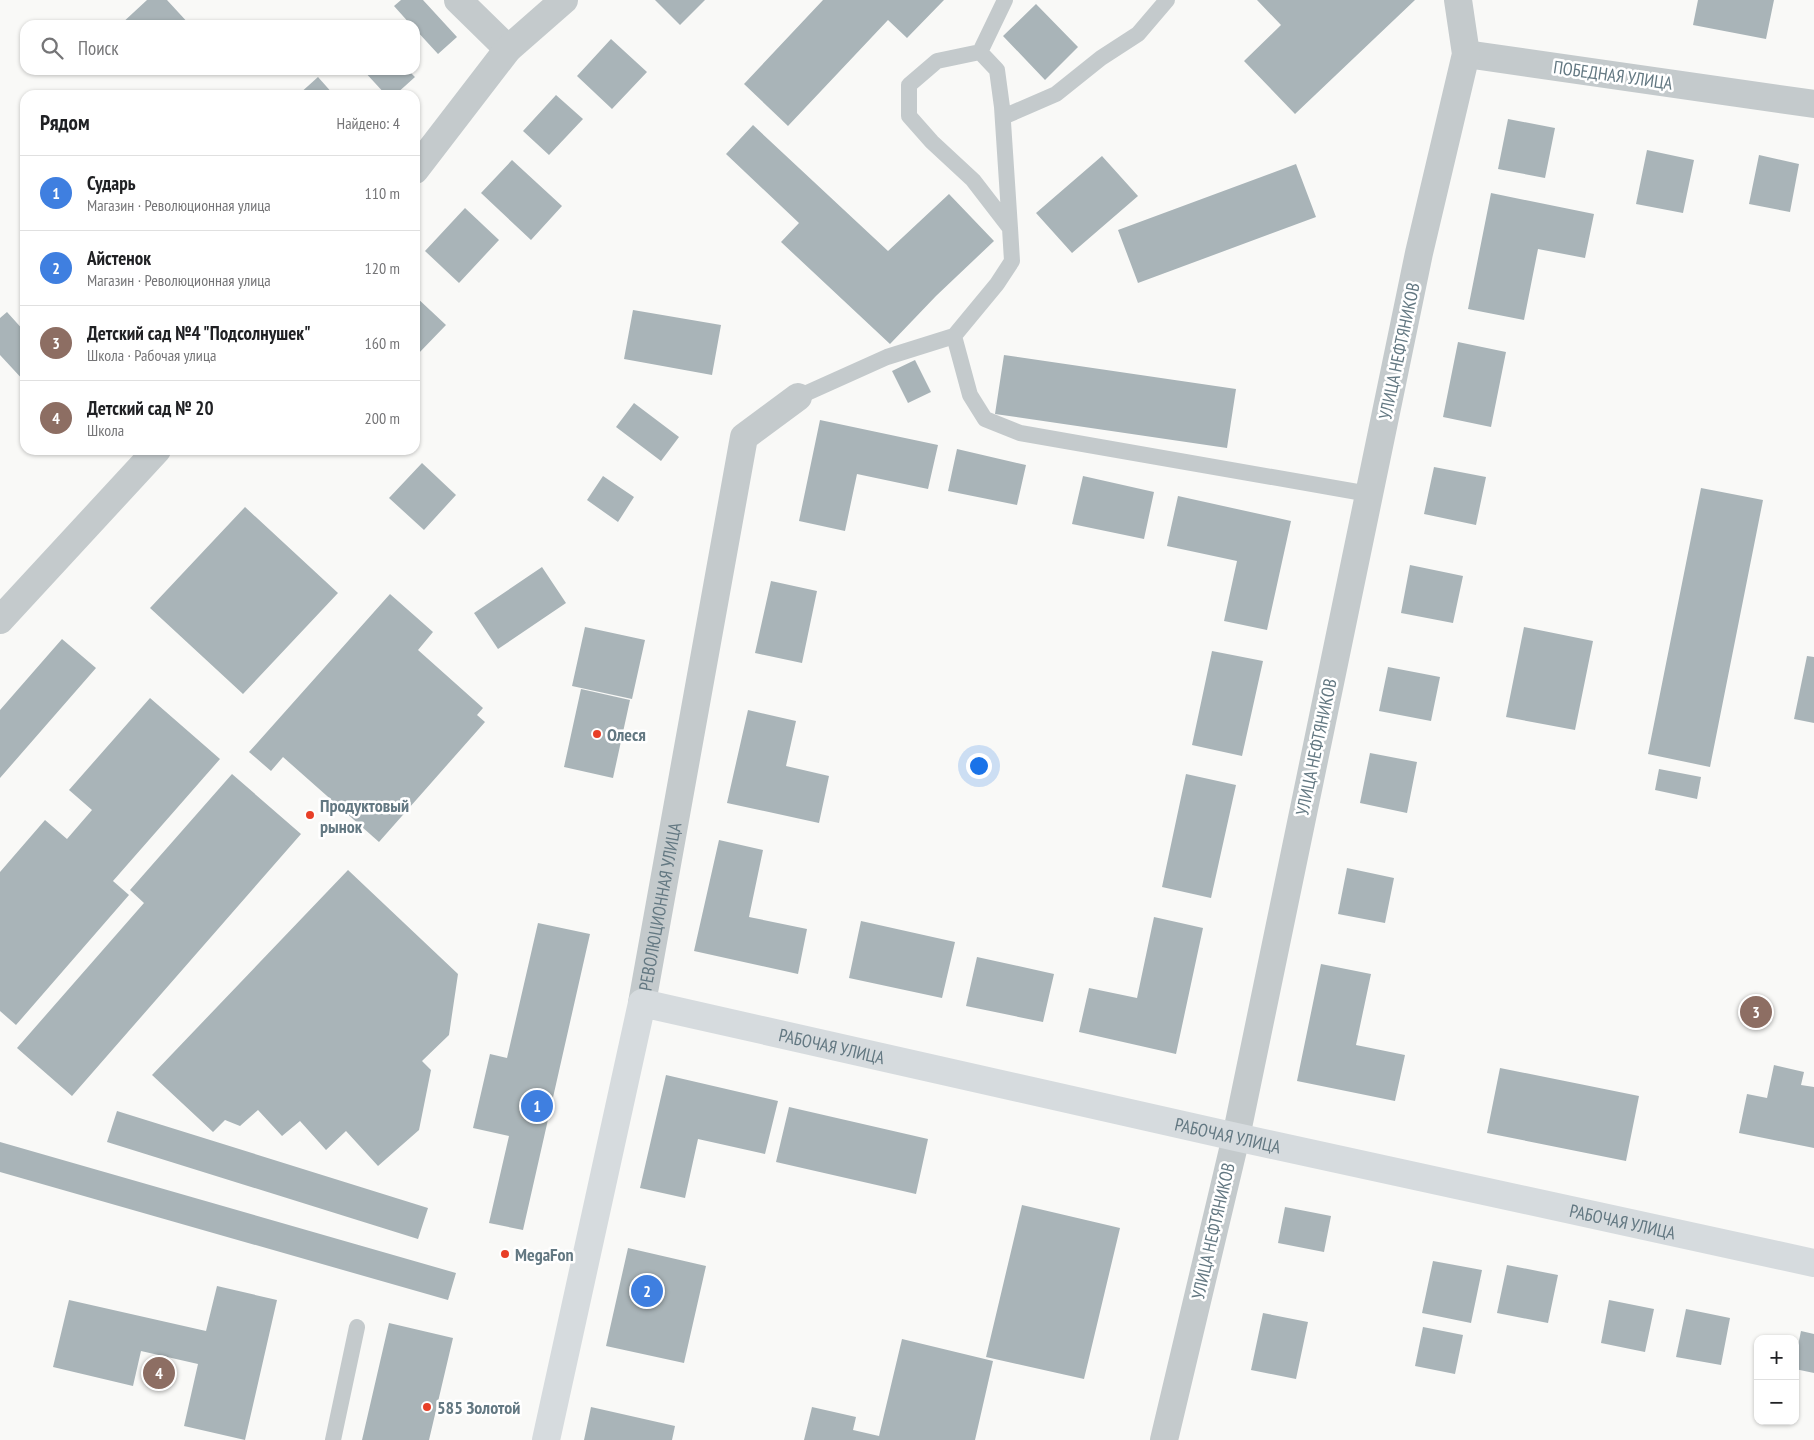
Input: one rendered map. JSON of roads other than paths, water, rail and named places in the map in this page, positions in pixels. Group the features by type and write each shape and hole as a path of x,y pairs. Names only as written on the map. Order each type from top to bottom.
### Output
{"main road":[{"name":"РАБОЧАЯ УЛИЦА","path":"642,1003 1236,1137 1814,1263"},
{"name":"РЕВОЛЮЦИОННАЯ УЛИЦА","path":"546,1440 642,1003"}],"street":[{"path":"458,0 508,49"},
{"path":"420,163 508,49 564,0"},
{"path":"1458,0 1466,54"},
{"name":"ПОБЕДНАЯ УЛИЦА","path":"1466,54 1814,104"},
{"name":"УЛИЦА НЕФТЯНИКОВ","path":"1164,1440 1236,1137 1419,252 1466,54"},
{"name":"РЕВОЛЮЦИОННАЯ УЛИЦА","path":"642,1003 744,437 798,397"},
{"path":"0,620 152,455"}],"lane":[{"path":"980,52 1005,0"},
{"path":"1003,117 1056,94 1101,58 1138,34 1167,0"},
{"path":"798,397 887,357 954,336 997,284 1012,261 1003,117 997,70 980,52"},
{"path":"980,52 937,61 909,85 909,116 932,142 974,180 1010,228"},
{"path":"954,336 970,395 985,419 1020,433 1369,494"},
{"path":"334,1440 357,1327"}],"place":[{"name":"Олеся","path":"597,734"},
{"name":"Продуктовый рынок","path":"310,815"},
{"name":"Детский сад №4 \"Подсолнушек\"","path":"1756,1012"},
{"name":"Сударь","path":"537,1106"},
{"name":"MegaFon","path":"505,1254"},
{"name":"Айстенок","path":"647,1291"},
{"name":"Детский сад № 20","path":"159,1373"},
{"name":"585 Золотой","path":"427,1407"}]}
